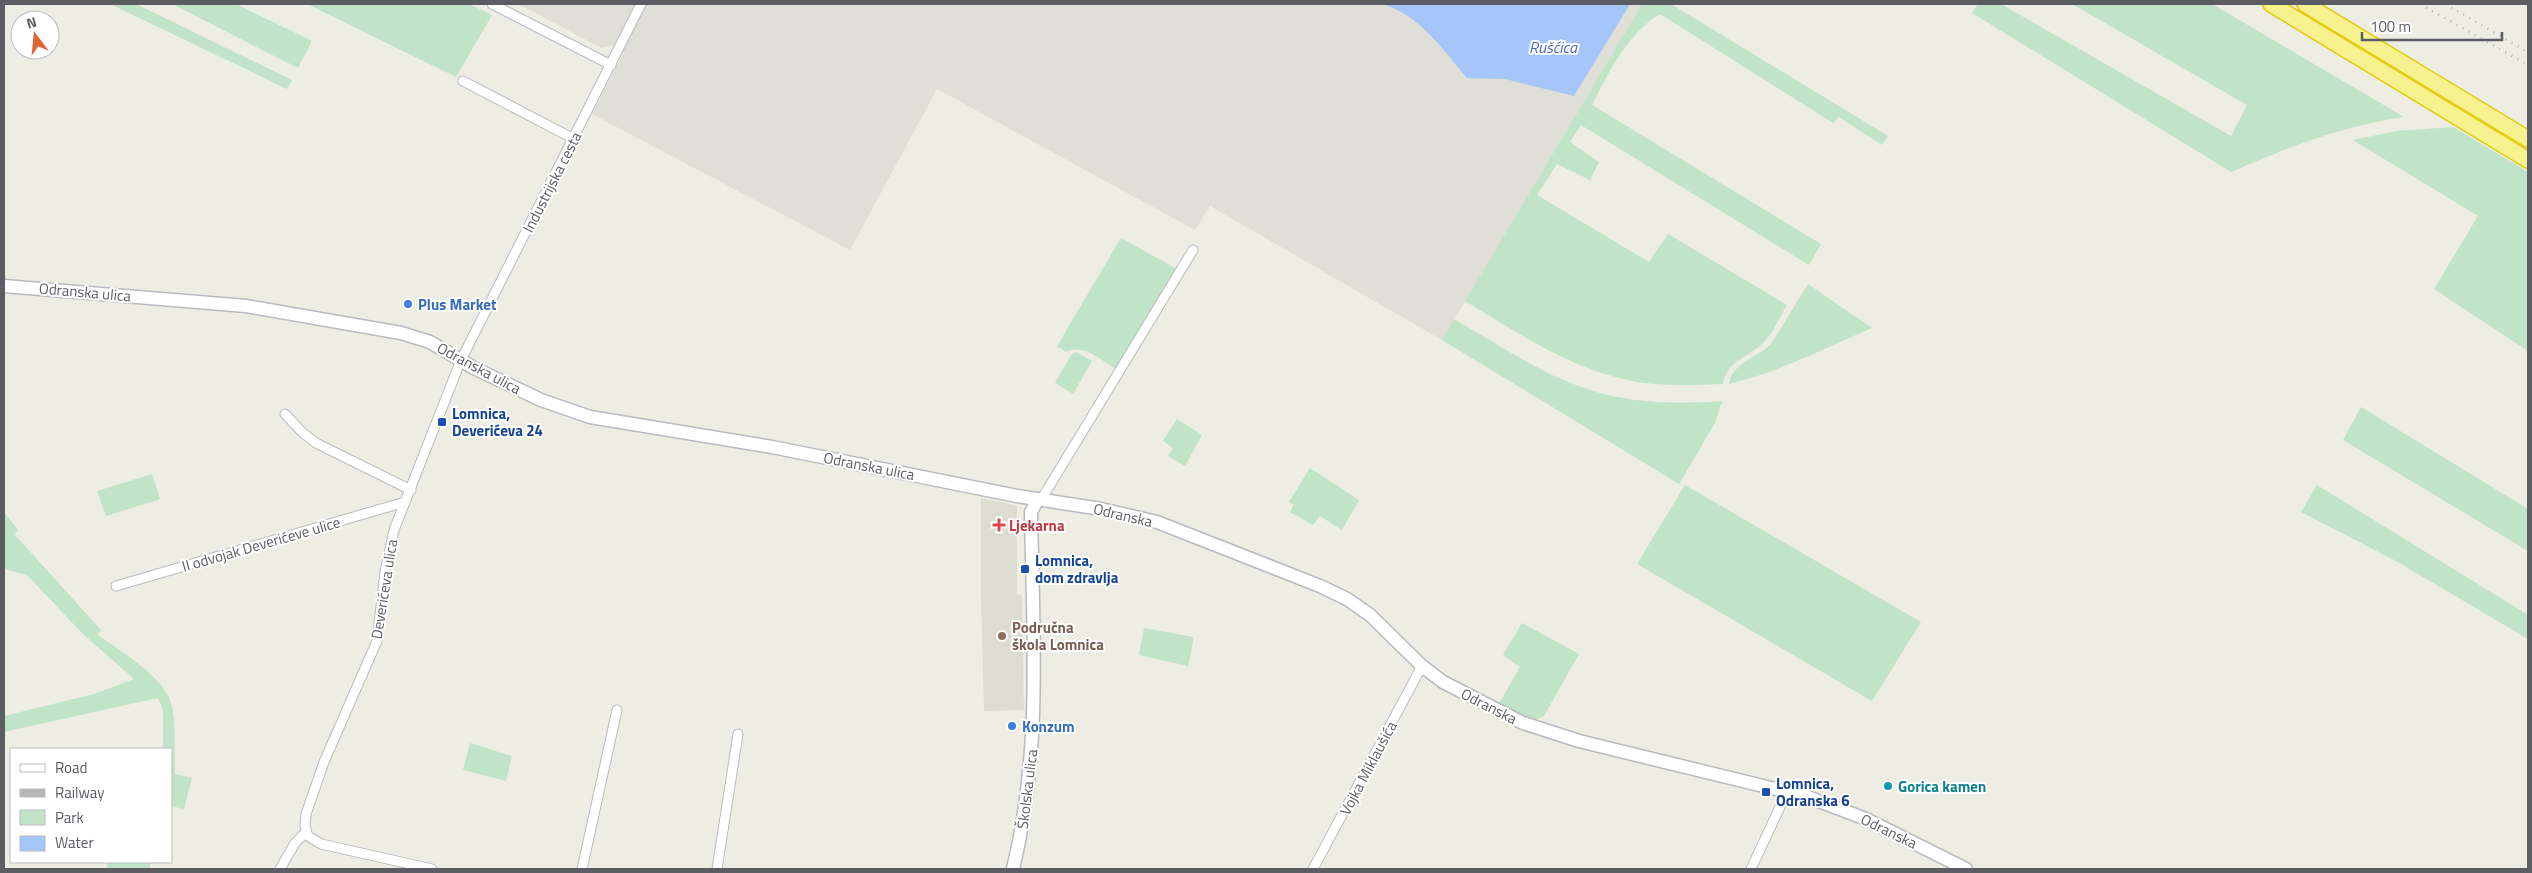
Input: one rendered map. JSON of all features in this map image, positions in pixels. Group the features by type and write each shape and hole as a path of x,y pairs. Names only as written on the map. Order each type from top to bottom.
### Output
{"highway":[{"path":"2271,4 2528,160"},
{"path":"2305,4 2528,139"}],"street":[{"path":"492,4 611,65"},
{"name":"Industrijska cesta","path":"461,360 574,140 641,4"},
{"path":"463,81 574,140"},
{"path":"1040,499 1193,250"},
{"name":"Odranska ulica","path":"4,286 184,300 296,313 412,336 541,400 606,421 782,449 1040,499"},
{"name":"Deverićeva ulica","path":"306,832 304,820 312,792 377,641 389,549 405,502 461,360"},
{"path":"285,414 303,433 316,443 411,490"},
{"name":"Odranska","path":"1040,499 1101,508 1157,522 1320,586 1347,599 1370,615 1422,666 1468,696 1537,728 1787,792 1853,813 1966,869"},
{"name":"Školska ulica","path":"1013,869 1027,804 1033,749 1034,659 1031,512 1040,499"},
{"name":"II odvojak Deverićeve ulice","path":"116,586 405,502"},
{"name":"Vojka Miklaušića","path":"1313,869 1422,666"},
{"path":"582,869 618,710"},
{"path":"717,869 738,734"},
{"path":"1751,869 1787,792"},
{"path":"280,869 294,844 306,832 316,842 327,846 432,869"}],"shaded area":[{"path":"518,4 1642,4 1442,340 1210,206 1195,230 937,89 850,250 592,114 624,52 612,45 602,48"},
{"path":"981,498 1017,506 1017,594 1022,595 1024,710 984,711"}],"green space":[{"path":"110,4 136,4 292,80 287,89"},
{"path":"172,4 236,4 312,41 298,68"},
{"path":"307,4 469,4 492,15 456,77"},
{"path":"1642,4 1671,4 1888,136 1882,145 1839,117 1833,123 1660,14 1638,32 1620,55 1592,105 1821,244 1809,265 1581,125 1570,142 1599,162 1590,180 1557,164 1537,195 1649,262 1668,234 1787,305 1766,340 1728,370 1723,384 1673,385 1635,382 1602,373 1561,357 1465,301"},
{"path":"1978,4 2001,4 2231,136 2247,105 2072,4 2212,4 2404,117 2358,126 2316,138 2231,172 1972,13"},
{"path":"2453,127 2528,172 2528,351 2434,289 2478,216 2353,140 2396,131"},
{"path":"1121,238 1177,269 1117,370 1086,351 1073,350 1066,352 1057,346"},
{"path":"1808,284 1872,328 1784,366 1729,384 1731,377 1740,366 1771,344"},
{"path":"1454,319 1543,371 1600,393 1615,397 1661,402 1692,403 1722,401 1715,423 1679,484 1442,340"},
{"path":"1076,352 1092,361 1073,394 1055,383 1071,355"},
{"path":"2361,407 2528,509 2528,551 2343,440"},
{"path":"1177,419 1202,435 1185,466 1168,456 1173,448 1163,441"},
{"path":"1310,468 1359,500 1342,530 1320,516 1313,525 1290,512 1294,505 1289,502"},
{"path":"152,474 160,499 106,516 97,491"},
{"path":"1685,485 1921,622 1872,701 1637,564"},
{"path":"2317,485 2528,615 2528,639 2396,561 2301,512"},
{"path":"4,512 18,530 15,535 101,630 98,635 149,672 165,690 170,700 174,717 175,774 192,778 184,809 172,806 172,748 163,748 163,710 158,698 4,732 4,716 94,694 134,679 83,634 27,575 4,569"},
{"path":"1522,623 1579,654 1544,716 1533,721 1497,707 1520,667 1503,655"},
{"path":"1144,628 1194,637 1188,666 1139,655"},
{"path":"470,743 512,756 506,781 463,770"},
{"path":"106,863 150,863 150,869 108,869"}],"water":[{"name":"Rušćica","path":"1382,4 1630,4 1574,96 1505,79 1467,78 1419,24 1408,16"}],"railway":[{"path":"2420,4 2528,65"},
{"path":"2445,4 2528,52"}],"place":[{"name":"Plus Market","path":"408,304"},
{"name":"Lomnica, Deverićeva 24","path":"442,422"},
{"name":"Ljekarna","path":"999,525"},
{"name":"Lomnica, dom zdravlja","path":"1025,569"},
{"name":"Područna škola Lomnica","path":"1002,636"},
{"name":"Konzum","path":"1012,726"},
{"name":"Gorica kamen","path":"1888,786"},
{"name":"Lomnica, Odranska 6","path":"1766,792"}]}
